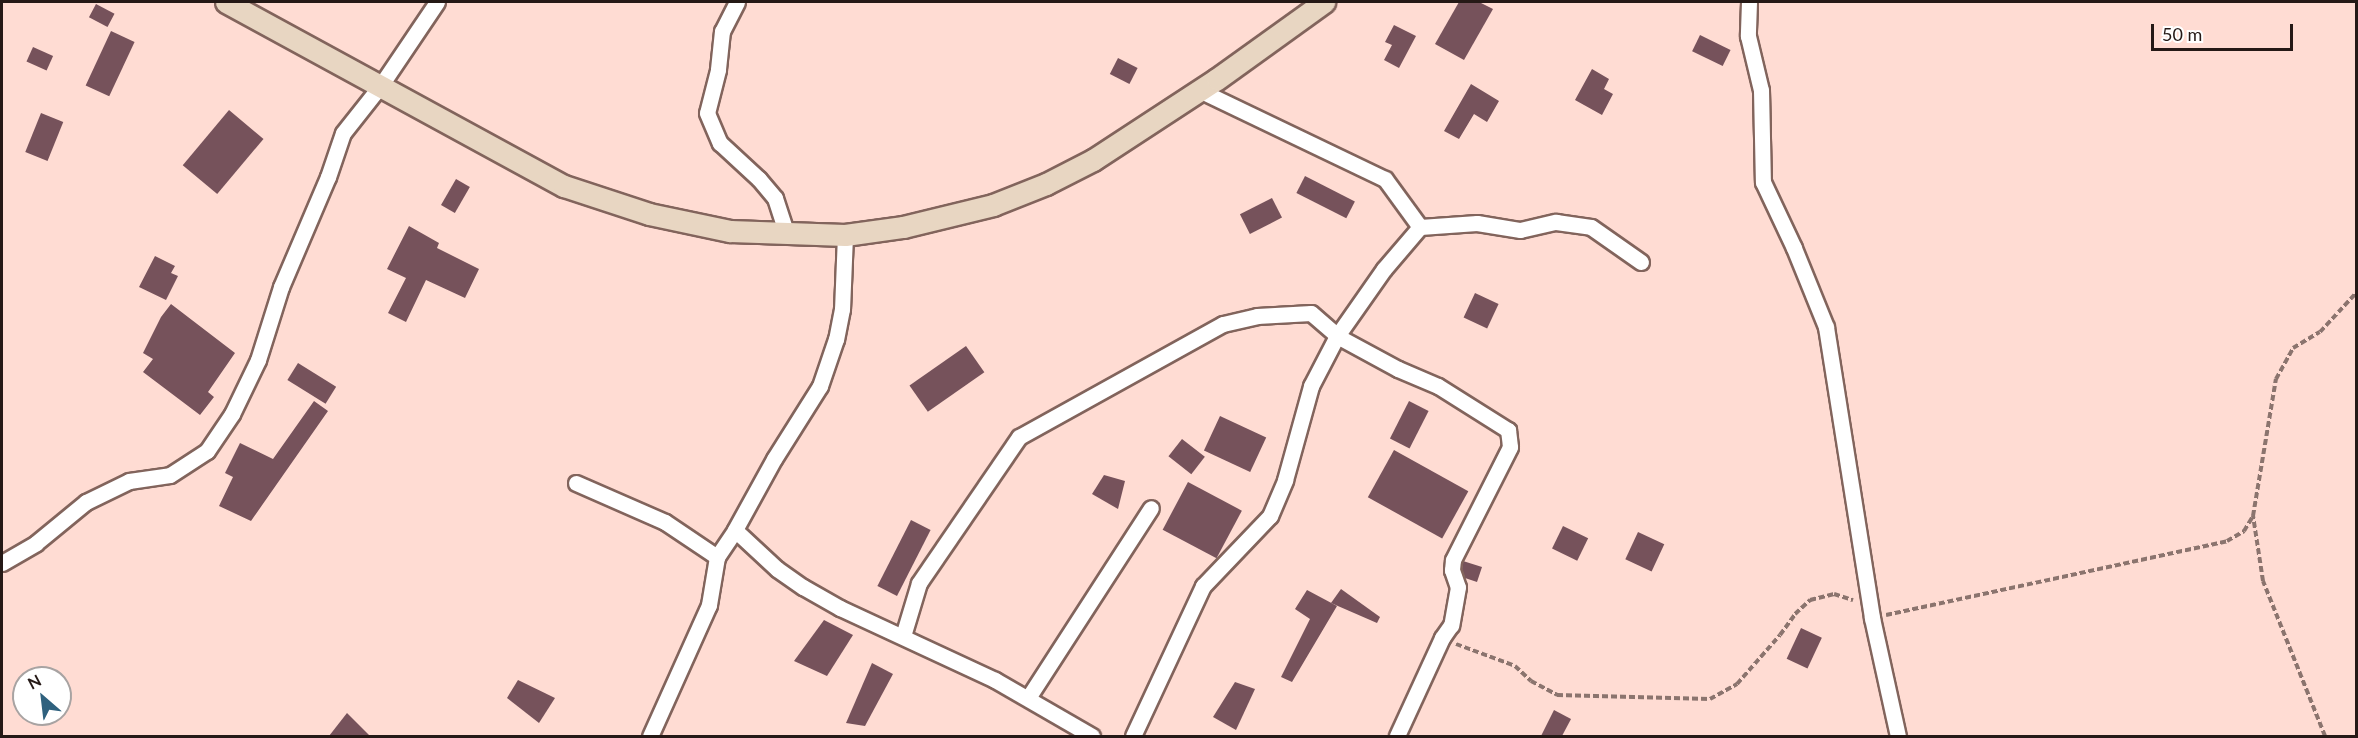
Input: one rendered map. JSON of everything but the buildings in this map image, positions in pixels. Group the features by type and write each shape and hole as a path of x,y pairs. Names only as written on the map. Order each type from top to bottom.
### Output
{"main road":[{"path":"226,2 564,186 649,214 730,231 844,235 903,227 993,205 1046,184 1093,160 1324,2"}],"street":[{"path":"2,562 36,543 86,502 129,481 170,475 207,451 232,414 258,360 280,286 328,177 343,133 381,85 437,2"},
{"path":"737,2 722,31 718,70 707,113 720,143 759,179 775,198 787,234"},
{"path":"1749,2 1748,36 1761,90 1762,182 1794,248 1826,327 1872,618 1898,736"},
{"path":"1198,90 1385,179 1420,227"},
{"path":"1133,736 1203,586 1270,516 1286,480 1311,386 1337,336 1384,270 1420,227 1476,223 1520,230 1556,222 1591,227 1641,262"},
{"path":"653,735 709,605 717,557 820,386 837,339 842,309 844,235"},
{"path":"903,636 919,583 1019,437 1223,324 1257,316 1311,313 1337,336 1398,369 1438,386 1508,430 1510,447 1453,560 1452,570 1458,587 1451,625 1442,638 1397,736"},
{"path":"576,483 665,522 717,557"},
{"path":"1028,698 1151,507"},
{"path":"735,530 777,569 803,587 840,608 903,636 1028,698 1092,736"}],"path":[{"path":"2325,736 2263,581 2253,516 2276,379 2293,348 2320,332 2356,293"},
{"path":"1442,638 1515,666 1545,691 1557,695 1710,699 1737,684 1780,635 1795,614 1810,600 1834,594 1858,602 1872,618 2227,541 2244,531 2253,516"}]}
